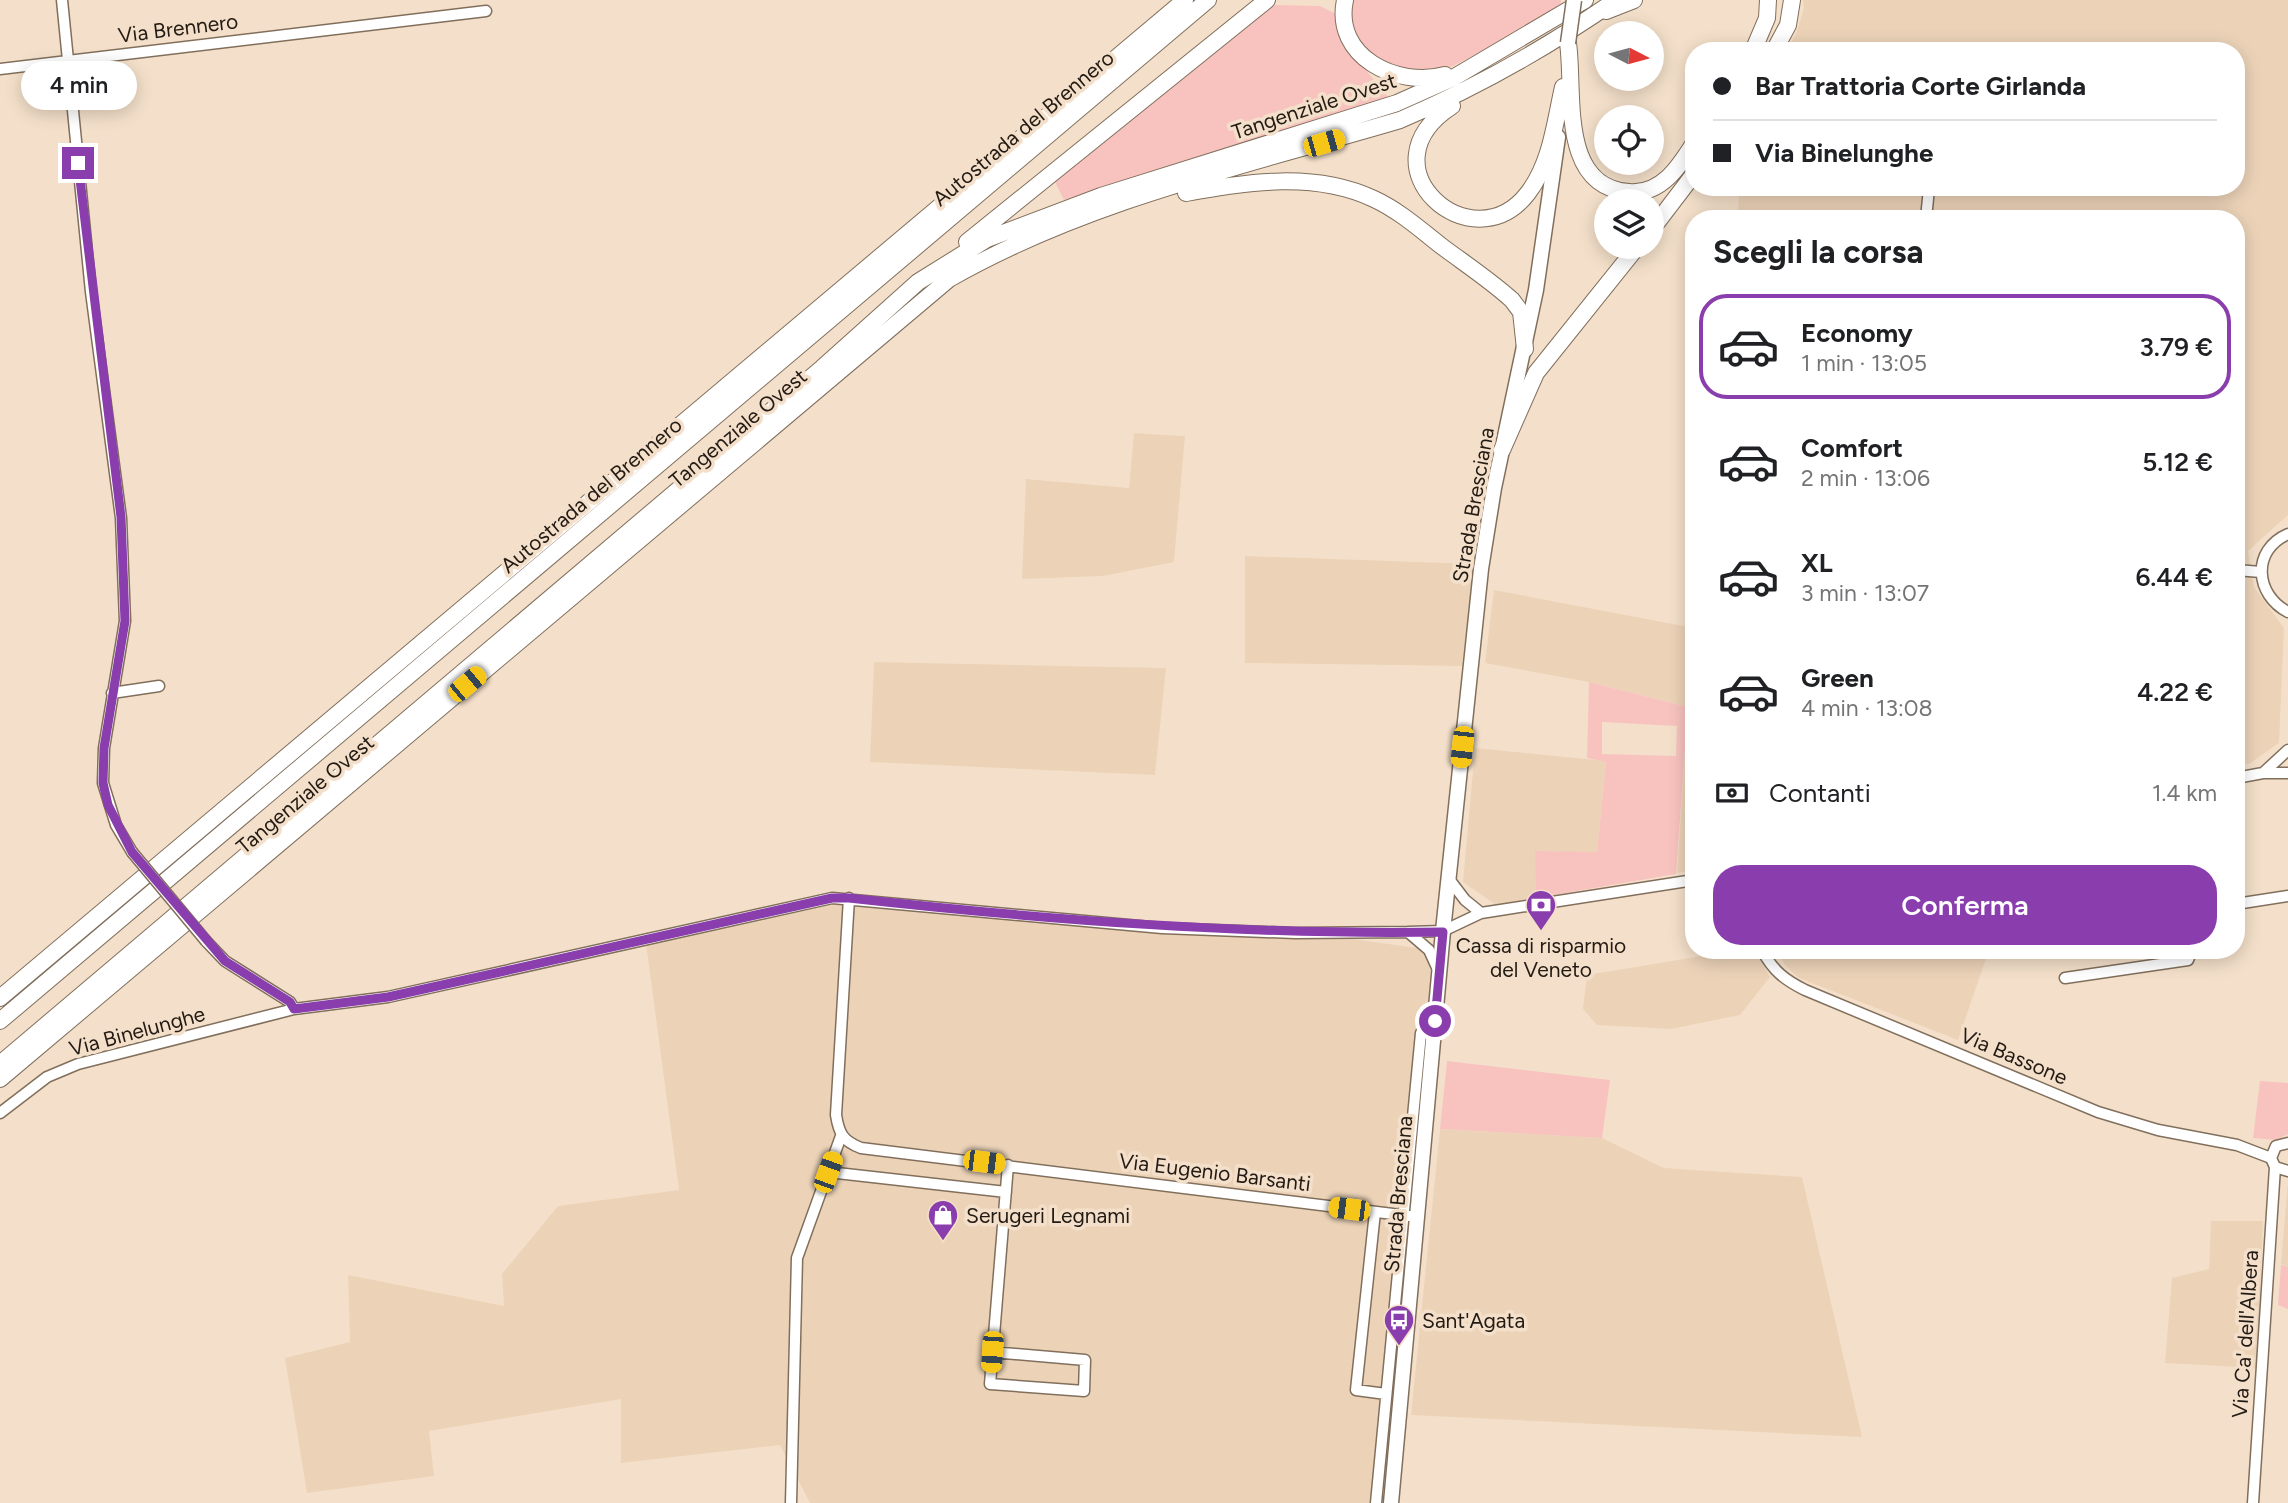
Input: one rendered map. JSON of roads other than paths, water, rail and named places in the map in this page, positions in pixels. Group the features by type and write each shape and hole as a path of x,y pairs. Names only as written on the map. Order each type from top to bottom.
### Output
{"highway":[{"name":"Autostrada del Brennero","path":"0,998 1185,0"},
{"name":"Autostrada del Brennero","path":"0,1021 1208,0"},
{"path":"918,282 1268,0"},
{"path":"1345,0 1345,28 1362,57 1380,70 1413,78 1434,78 1450,73 1559,16"},
{"name":"Tangenziale Ovest","path":"0,1064 822,368 918,282 987,239 1053,213 1397,103 1453,78 1585,0"},
{"name":"Tangenziale Ovest","path":"0,1079 949,279 993,254 1044,232 1145,196 1400,120 1475,86 1616,0"},
{"path":"1587,18 1634,0"},
{"path":"1757,42 1767,18 1768,0"},
{"path":"1779,42 1788,25 1792,0"},
{"path":"1568,43 1567,90 1575,139 1583,162 1597,180 1612,188 1638,192 1659,185 1674,172 1685,156"},
{"path":"1524,57 1435,118 1426,128 1417,148 1416,163 1423,186 1440,206 1462,216 1481,218 1502,213 1521,200 1544,163 1567,90"},
{"path":"1145,196 1170,196 1274,181 1325,184 1374,199 1512,299 1521,312 1525,349"},
{"path":"1664,213 1685,186"},
{"path":"1502,450 1536,373 1627,259"}],"main road":[{"path":"1568,43 1574,0"},
{"name":"Strada Bresciana","path":"1391,1503 1410,1216 1425,1056 1435,1021 1481,569 1502,450 1525,349 1567,90"}],"street":[{"path":"62,0 91,292 121,517 125,621 111,693 103,783 116,825 132,852 206,941 225,961 290,1002 294,1009"},
{"name":"Via Brennero","path":"0,69 486,11"},
{"path":"2288,534 2267,550 2261,572 2262,585 2288,624"},
{"path":"2245,571 2261,572"},
{"path":"2277,606 2288,612"},
{"path":"111,693 159,686"},
{"path":"2263,773 2288,750"},
{"path":"2245,776 2288,773"},
{"path":"1449,879 1465,900 1481,913"},
{"path":"1443,932 1481,913 1685,881"},
{"path":"2245,903 2288,896"},
{"name":"Via Binelunghe","path":"0,1113 47,1077 78,1064 294,1009 388,997 832,898 1162,928 1295,933 1443,932"},
{"path":"791,1503 797,1258 841,1136 836,1115 849,898"},
{"path":"1408,932 1429,950 1440,975"},
{"name":"Via Bassone","path":"1767,959 1771,966 1795,985 2098,1112 2158,1130 2237,1145 2280,1167"},
{"path":"2065,978 2188,959"},
{"name":"Via Eugenio Barsanti","path":"841,1136 861,1148 1410,1216"},
{"path":"2237,1145 2285,1144 2280,1167"},
{"path":"992,1352 1085,1360 1084,1391 990,1384 992,1352 1008,1165"},
{"name":"Via Ca' dell'Albera","path":"2253,1503 2273,1191 2280,1167"},
{"path":"828,1172 1006,1192"},
{"name":"Strada Bresciana","path":"1375,1212 1356,1390 1386,1394"},
{"name":"Strada Bresciana","path":"1376,1503 1386,1394 1410,1216"}],"place":[{"name":"Cassa di risparmio del Veneto","path":"1541,932"},
{"name":"Serugeri Legnami","path":"943,1242"},
{"name":"Sant'Agata","path":"1399,1347"}]}
